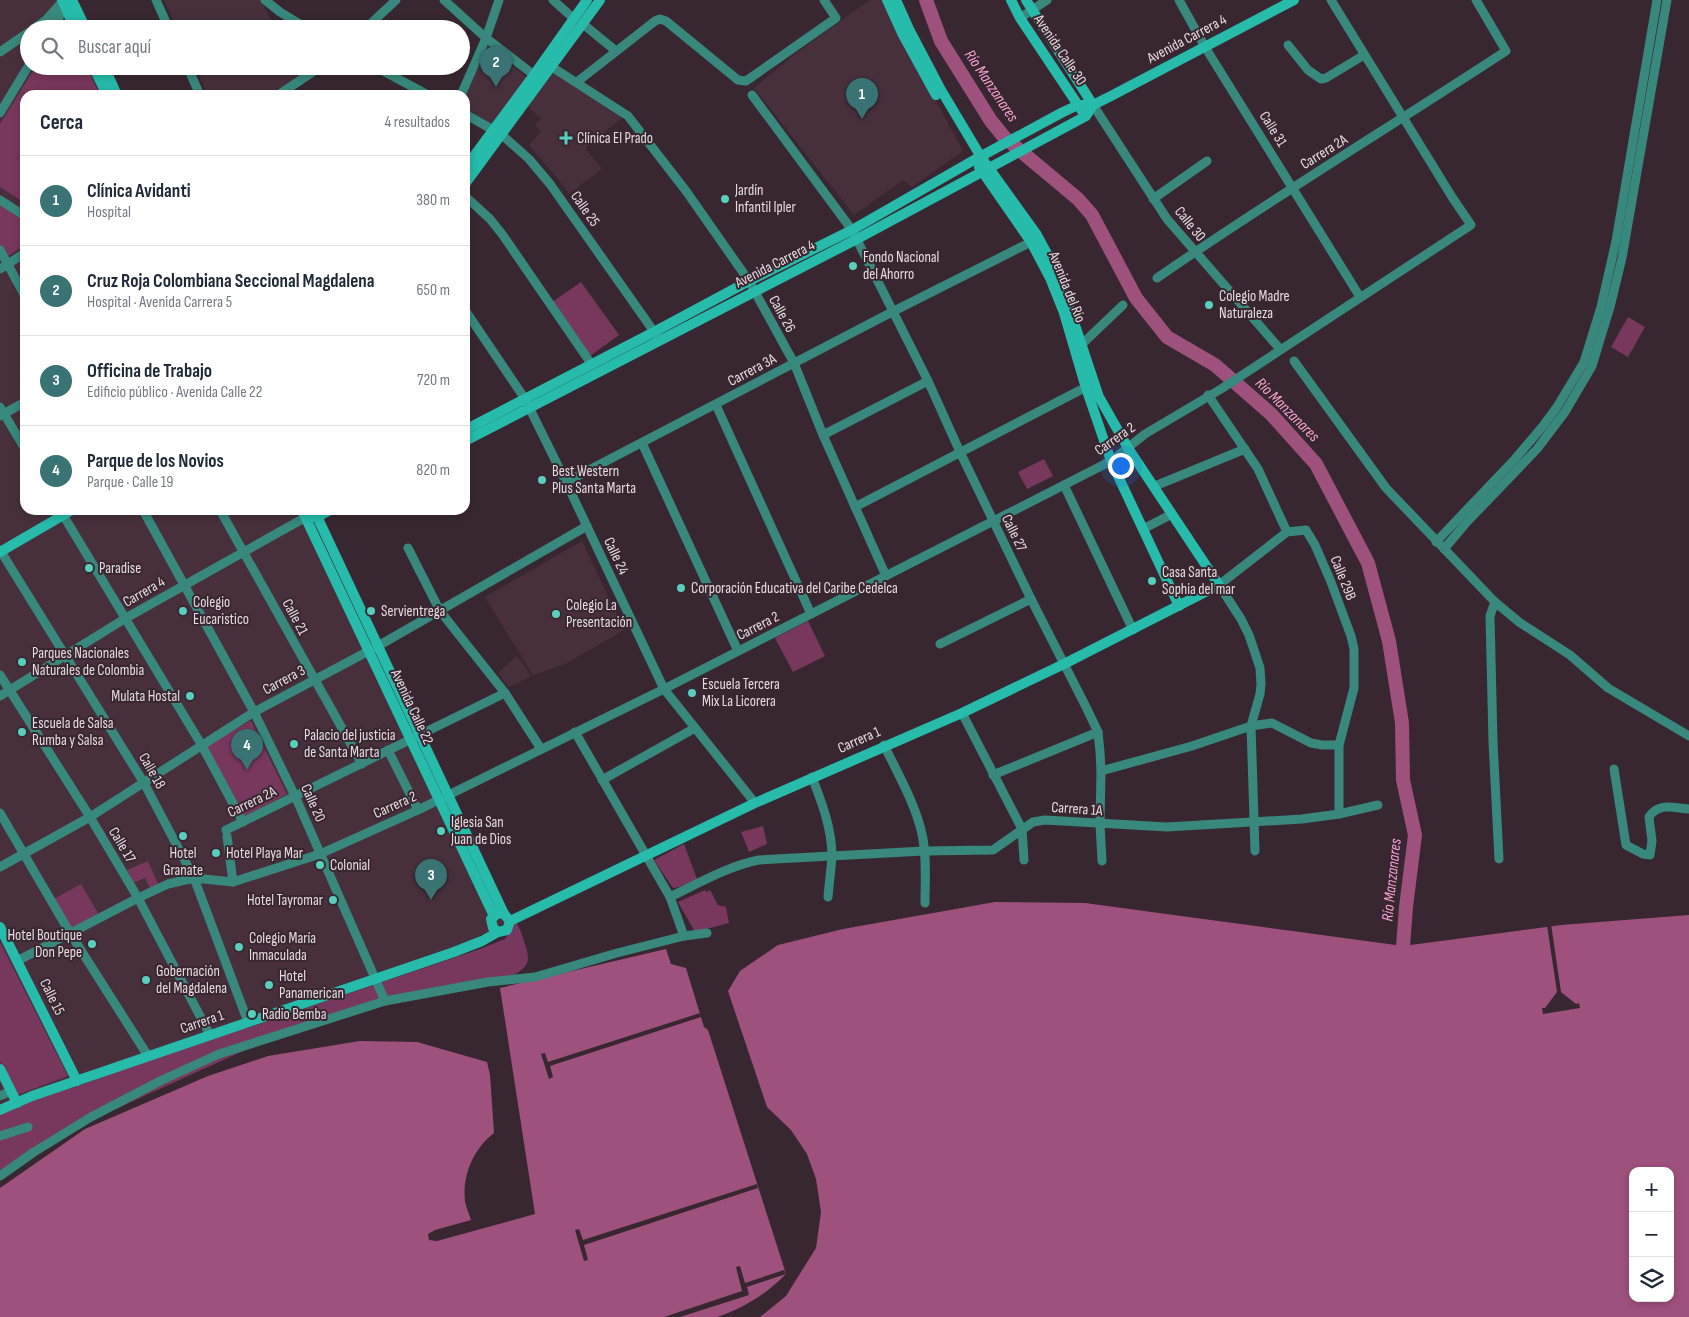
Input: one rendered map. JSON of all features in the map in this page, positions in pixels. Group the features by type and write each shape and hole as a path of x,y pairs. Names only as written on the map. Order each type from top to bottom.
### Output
{"street":[{"path":"156,0 165,20"},
{"path":"375,20 396,0"},
{"path":"444,0 466,20"},
{"path":"470,73 486,38 499,0"},
{"path":"553,0 573,18"},
{"path":"470,176 534,75 586,0"},
{"path":"470,163 552,67 600,0"},
{"path":"577,82 660,19 666,21 741,82 753,76 836,18 824,0"},
{"name":"Avenida del Río","path":"887,0 902,33 1031,242 1050,278 1090,386 1099,397 1128,448 1219,585"},
{"name":"Avenida del Río","path":"896,0 941,90 978,158"},
{"name":"Avenida Calle 30","path":"1011,0 1020,18 1086,116"},
{"name":"Avenida Calle 30","path":"1026,0 1093,105"},
{"path":"1020,18 1047,0"},
{"name":"Calle 31","path":"1179,0 1205,47 1360,297"},
{"name":"Avenida Carrera 4","path":"470,438 592,365 754,292 854,234 978,158 1063,112 1078,105 1093,105 1294,0"},
{"path":"1331,0 1404,118"},
{"name":"Carrera 2A","path":"1157,278 1506,51 1476,0"},
{"path":"1444,549 1537,448 1575,387 1601,307 1616,240 1657,0"},
{"path":"1436,542 1515,459 1592,366 1610,307 1622,258 1667,0"},
{"path":"45,20 66,2"},
{"path":"56,20 66,2"},
{"path":"66,2 72,20"},
{"path":"66,2 79,20"},
{"path":"270,2 295,20"},
{"path":"470,24 534,75"},
{"path":"583,24 616,51"},
{"path":"0,52 20,38"},
{"path":"1288,45 1308,70 1321,79 1326,78 1364,55"},
{"name":"Calle 26","path":"552,67 628,116 686,191 749,281 794,364 823,435 886,576"},
{"path":"0,112 23,75"},
{"path":"97,75 105,90"},
{"path":"108,75 115,90"},
{"path":"190,75 198,90"},
{"path":"290,90 310,75"},
{"path":"391,75 419,90"},
{"path":"462,90 469,75"},
{"path":"1063,112 1069,100 1066,87"},
{"name":"Calle 27","path":"752,95 854,234 928,381 993,522 1098,732 1101,771 1100,824 1102,861"},
{"path":"1086,116 1093,105"},
{"name":"Calle 30","path":"1093,105 1153,199 1195,252 1280,349"},
{"name":"Avenida Carrera 4","path":"470,428 527,404 657,336 749,281 854,234 1086,116"},
{"name":"Calle 25","path":"470,117 498,132 529,159 550,184 657,336"},
{"name":"Carrera 2","path":"17,961 168,884 194,878 233,882 320,854 418,810 574,732 664,690 1111,461 1145,434 1256,366 1471,225 1404,118"},
{"path":"1153,199 1207,161"},
{"name":"Avenida del Río","path":"985,169 1037,235 1058,274 1081,345 1090,386 1111,461 1179,606"},
{"path":"0,200 20,213"},
{"path":"470,200 485,214 502,234 592,365"},
{"name":"Carrera 3A","path":"566,482 892,312 1031,242"},
{"path":"0,250 4,267 20,289"},
{"path":"4,267 20,256"},
{"path":"1081,345 1123,305"},
{"name":"Calle 24","path":"470,318 527,404 664,690 755,803"},
{"path":"1294,361 1386,488 1495,602 1519,622 1570,655 1608,688 1688,734"},
{"path":"823,435 928,381"},
{"path":"855,507 1090,386"},
{"path":"1208,395 1258,469 1287,532 1219,585 1245,627 1260,668 1260,694 1250,726 1255,851"},
{"path":"20,404 1,412 20,441"},
{"path":"716,405 811,614"},
{"path":"642,443 738,651"},
{"path":"1155,486 1245,449"},
{"path":"1064,485 1133,630"},
{"path":"1144,529 1172,514"},
{"path":"0,551 60,515"},
{"path":"67,515 201,744 243,822"},
{"name":"Calle 20","path":"147,515 254,712 295,796 385,1000"},
{"name":"Calle 21","path":"223,515 313,680 362,764"},
{"name":"Carrera 4","path":"0,696 126,618 307,515"},
{"name":"Avenida Calle 22","path":"311,515 444,798 494,916"},
{"name":"Carrera 3","path":"0,867 90,818 201,744 254,712 440,611 587,526"},
{"name":"Calle 29B","path":"1287,532 1302,529 1310,533 1331,582 1354,649 1354,688 1339,744 1339,814"},
{"path":"408,548 440,611 505,693 541,749"},
{"name":"Calle 18","path":"0,551 144,783 194,878 248,1022"},
{"name":"Carrera 1","path":"507,917 646,856 812,777 962,712 1133,630 1219,585"},
{"path":"940,644 1031,599"},
{"path":"1495,602 1490,616 1493,742 1499,859"},
{"name":"Calle 17","path":"0,675 138,898 210,1034"},
{"name":"Carrera 2A","path":"233,882 226,833 243,822 505,693"},
{"path":"962,712 1022,829 1024,860"},
{"path":"1101,771 1192,746 1250,726 1272,723 1311,743 1322,745 1339,744"},
{"path":"602,780 695,728"},
{"path":"574,732 670,897 684,936"},
{"path":"993,775 1098,732"},
{"path":"884,745 914,809 922,834 925,903"},
{"path":"388,750 418,810"},
{"path":"1614,769 1626,845 1634,850 1650,855 1652,841 1649,817 1654,810 1664,807 1689,809"},
{"path":"812,777 826,816 832,856 828,896"},
{"name":"Avenida Calle 22","path":"444,798 507,917"},
{"name":"Carrera 1A","path":"670,897 744,863 759,860 924,851 993,850 1033,822 1045,820 1167,827 1302,819 1339,814 1378,805"},
{"path":"0,813 70,933 148,1056"},
{"path":"498,913 507,917 507,930 498,932 492,926 492,920 498,913"},
{"name":"Calle 15","path":"0,927 77,1081"},
{"name":"Carrera 1","path":"0,1110 17,1102 210,1034 454,952 482,941 498,932"},
{"path":"0,1176 34,1152 91,1117 219,1054 385,1000 488,982 535,977 616,953 707,932"},
{"path":"0,1069 17,1102"},
{"path":"0,1096 11,1091"},
{"path":"0,1136 28,1127"}],"shaded area":[{"path":"0,0 73,0 82,20 20,20 20,75 107,75 115,90 20,90 20,515 314,515 510,921 469,941 0,1107"},
{"path":"164,0 260,0 271,20 174,20"},
{"path":"870,0 882,0 963,151 912,187 903,180 854,215 754,88 795,54"},
{"path":"487,46 529,79 494,126 470,110 470,90 467,90"},
{"name":"Clínica El Prado","path":"552,69 624,116 585,148 602,169 569,194 529,145 541,131 535,125 541,118 528,107"},
{"path":"30,75 90,75 98,90 21,90"},
{"path":"199,75 303,75 278,90 206,90"},
{"path":"20,92 20,200 0,187 0,124"},
{"path":"0,203 20,216 20,248 0,261"},
{"path":"581,282 619,335 590,356 552,302"},
{"path":"1628,317 1645,327 1628,357 1611,347"},
{"path":"1044,459 1053,476 1027,489 1018,472"},
{"name":"Colegio La Presentación","path":"582,541 624,630 565,664 533,675 485,597"},
{"path":"808,621 825,656 793,672 775,638"},
{"path":"517,656 531,676 509,687 498,673"},
{"path":"251,721 287,794 245,816 205,745"},
{"path":"763,826 767,844 749,852 741,832"},
{"path":"684,844 697,879 673,888 654,860"},
{"path":"148,861 159,886 151,890 145,878 133,883 127,870"},
{"path":"81,884 99,915 70,931 52,900"},
{"path":"705,890 707,892 710,890 718,905 726,907 729,923 695,932 678,902"},
{"path":"995,902 1085,903 1403,946 1561,925 1689,915 1689,1317 760,1317 786,1296 816,1248 821,1212 816,1179 807,1154 791,1130 767,1107 728,991 740,971 778,945 843,929"},
{"path":"516,922 526,947 528,961 524,968 514,975 371,1008 254,1046 85,1123 0,1174 0,1115 32,1100 81,1085 210,1038 250,1027 480,949 505,939"},
{"path":"0,942 68,1076 17,1095 0,1061"},
{"path":"666,949 671,964 686,968 704,1027 708,1030 786,1274 770,1288 745,1305 717,1317 0,1317 0,1188 85,1129 208,1076 268,1056 360,1041 417,1042 487,1062 490,1075 494,1133 475,1154 465,1182 465,1201 471,1220 435,1230 428,1234 429,1240 437,1241 535,1214 500,988"}],"pier":[{"path":"1551,924 1561,992 1576,1004 1579,1003 1580,1008 1543,1014 1542,1008 1545,1008 1557,992 1547,925"},
{"path":"700,1013 701,1017 550,1066 553,1077 549,1079 541,1054 545,1053 548,1062"},
{"path":"757,1184 758,1188 584,1245 588,1260 584,1261 575,1230 579,1229 583,1240"},
{"path":"740,1266 745,1283 784,1270 786,1274 747,1287 749,1295 680,1317 664,1317 742,1291 736,1267"}],"waterway":[{"name":"Río Manzanares","path":"926,0 941,41 991,121 1004,137 1078,199 1092,215 1136,298 1167,337 1215,365 1271,414 1316,464 1368,563 1389,641 1402,723 1403,780 1415,835 1403,946"}],"place":[{"name":"Cruz Roja Colombiana Seccional Magdalena","path":"496,87"},
{"name":"Clínica Avidanti","path":"862,119"},
{"name":"Clínica El Prado","path":"566,138"},
{"name":"Jardín Infantil Ipler","path":"725,199"},
{"name":"Fondo Nacional del Ahorro","path":"853,266"},
{"name":"Colegio Madre Naturaleza","path":"1209,305"},
{"name":"Best Western Plus Santa Marta","path":"542,480"},
{"name":"Paradise","path":"89,568"},
{"name":"Casa Santa Sophia del mar","path":"1152,581"},
{"name":"Corporación Educativa del Caribe Cedelca","path":"681,588"},
{"name":"Colegio Eucaristico","path":"183,611"},
{"name":"Servientrega","path":"371,611"},
{"name":"Colegio La Presentación","path":"556,614"},
{"name":"Parques Nacionales Naturales de Colombia","path":"22,662"},
{"name":"Escuela Tercera Mix La Licorera","path":"692,693"},
{"name":"Mulata Hostal","path":"190,696"},
{"name":"Escuela de Salsa Rumba y Salsa","path":"22,732"},
{"name":"Palacio del justicia de Santa Marta","path":"294,744"},
{"name":"Parque de los Novios","path":"247,770"},
{"name":"Iglesia San Juan de Dios","path":"441,831"},
{"name":"Hotel Granate","path":"183,836"},
{"name":"Hotel Playa Mar","path":"216,853"},
{"name":"Colonial","path":"320,865"},
{"name":"Hotel Tayromar","path":"333,900"},
{"name":"Officina de Trabajo","path":"431,900"},
{"name":"Hotel Boutique Don Pepe","path":"92,944"},
{"name":"Colegio María Inmaculada","path":"239,947"},
{"name":"Gobernación del Magdalena","path":"146,980"},
{"name":"Hotel Panamerican","path":"269,985"},
{"name":"Radio Bemba","path":"252,1014"}]}
